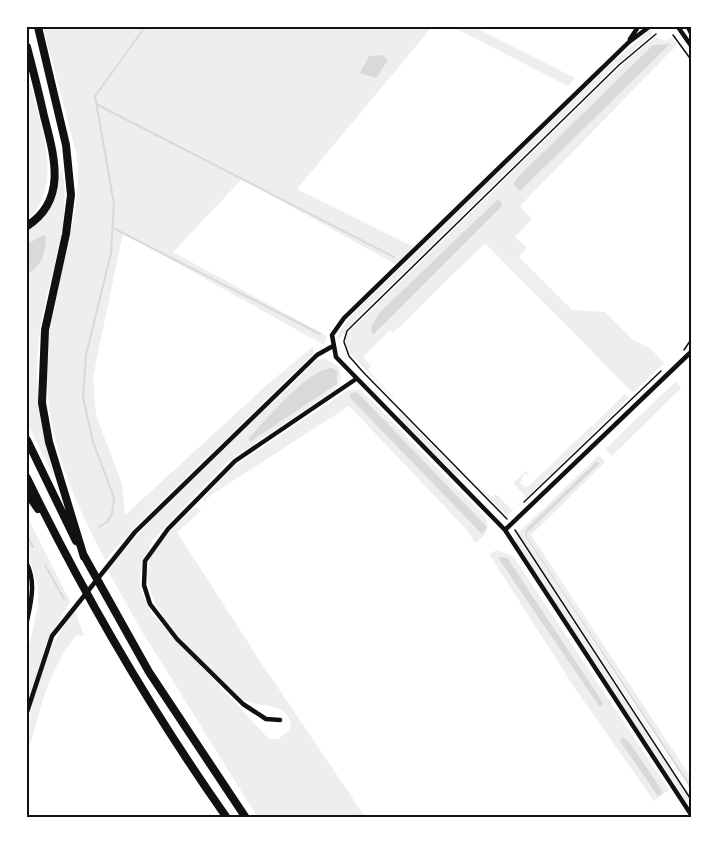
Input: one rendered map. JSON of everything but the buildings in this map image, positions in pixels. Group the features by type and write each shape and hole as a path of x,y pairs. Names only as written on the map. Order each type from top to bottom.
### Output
{"highway":[{"path":"38,27 66,146 71,195 66,234 45,330 42,403 49,442 84,556"},
{"path":"27,47 53,151 56,172 49,202 37,219 27,226"},
{"path":"27,440 84,556 149,672 246,818"},
{"path":"27,478 54,532 138,684 226,818"},
{"path":"27,493 54,532"}],"street":[{"path":"629,42 638,27"},
{"path":"649,27 629,42 339,322 332,335 336,357 505,530 692,816"},
{"path":"678,27 692,47"},
{"path":"688,27 692,35"},
{"path":"27,712 45,651 52,636 135,532 317,355 333,346"},
{"path":"505,530 692,351"},
{"path":"280,720 266,718 243,704 177,639 150,604 144,585 145,561 150,550 168,529 236,461 356,379"},
{"path":"27,564 33,597 27,621"}],"path":[{"path":"344,342 347,331 355,323 619,65 656,34"},
{"path":"673,35 692,61"},
{"path":"683,353 692,338"},
{"path":"523,503 658,372 666,369"}],"shaded area":[{"path":"43,27 432,27 297,189 414,247 395,264 242,179 173,252 327,336 324,345 123,233 93,377 96,415 122,484 125,515 269,383 313,347 314,353 138,524 105,560 88,527 63,465 54,434 49,403 47,371 49,336 55,299 72,228 78,174 77,156"},
{"path":"453,27 474,27 575,78 568,86"},
{"path":"651,29 652,34 615,66 355,320 338,341 340,331 349,318 603,71"},
{"path":"655,37 665,41 672,38 677,45 520,206 532,219 515,237 527,248 519,257 572,310 605,312 633,340 650,348 664,363 633,393 485,243 393,333 390,330 363,357 371,366 368,370 393,399 349,352 345,342 347,334 624,63","holes":["497,200 375,334 380,312"]},
{"path":"670,44 520,191 513,184 653,45"},
{"path":"382,55 388,60 376,78 360,73 369,56"},
{"path":"27,74 42,129 47,170 45,189 39,205 27,219"},
{"path":"62,168 65,189 62,229 40,331 37,368 39,405 54,477 27,423 27,274 40,262 44,247 42,235 27,244 27,229 49,210"},
{"path":"497,200 501,201 502,206 374,334 372,333 371,327 380,312"},
{"path":"43,235 46,236 46,242 42,258 27,274 27,244"},
{"path":"325,358 339,367 341,379 336,389 226,463 152,541 140,573 140,588 152,614 269,739 278,739 289,730 291,724 283,711 242,699 194,652 176,633 151,593 147,574 152,555 161,542 195,507 199,508 201,511 177,532 260,661 366,818 258,818 141,630 107,569 158,512 316,361","holes":["316,373 338,376 336,384 250,442 248,438"]},
{"path":"332,368 337,371 337,384 250,442 248,438 299,386 322,371"},
{"path":"676,381 681,388 612,456 605,449"},
{"path":"348,390 361,390 486,518 487,529 482,538 475,543 467,530 349,406 211,495 204,502 203,499 232,468","holes":["357,392 486,527 482,533 355,403"]},
{"path":"357,392 487,527 482,534 350,398 351,393"},
{"path":"625,394 629,398 507,516 475,483 491,497 496,494 512,510 526,497 513,483 526,471 529,474 524,474 520,483 524,487 529,486 591,426 596,427 594,424"},
{"path":"400,412 463,477 456,475 399,418"},
{"path":"599,455 605,462 531,535 692,779 692,787 527,537 527,533 600,462 597,461 526,529 525,536 692,795 518,533"},
{"path":"597,461 600,463 527,533 527,537 692,787 692,791 525,536 526,529"},
{"path":"27,516 70,601 46,644 27,710 27,656 38,606 38,586 27,550"},
{"path":"515,534 692,802 692,810 516,544"},
{"path":"497,550 513,556 669,790 654,801 574,687 489,554"},
{"path":"498,558 508,559 603,703 602,706 599,706"},
{"path":"75,610 84,636 77,635 59,662 40,708 27,756 30,717 39,679 54,643"},
{"path":"622,737 629,742 661,789 661,794 658,796 620,741"}],"waterway":[{"path":"99,527 108,521 112,513 114,498 93,442 83,397 86,355 111,253 114,204 95,96 145,27"},
{"path":"96,104 394,257"},
{"path":"113,228 320,334"},
{"path":"27,536 33,547"},
{"path":"45,565 64,599"}]}
